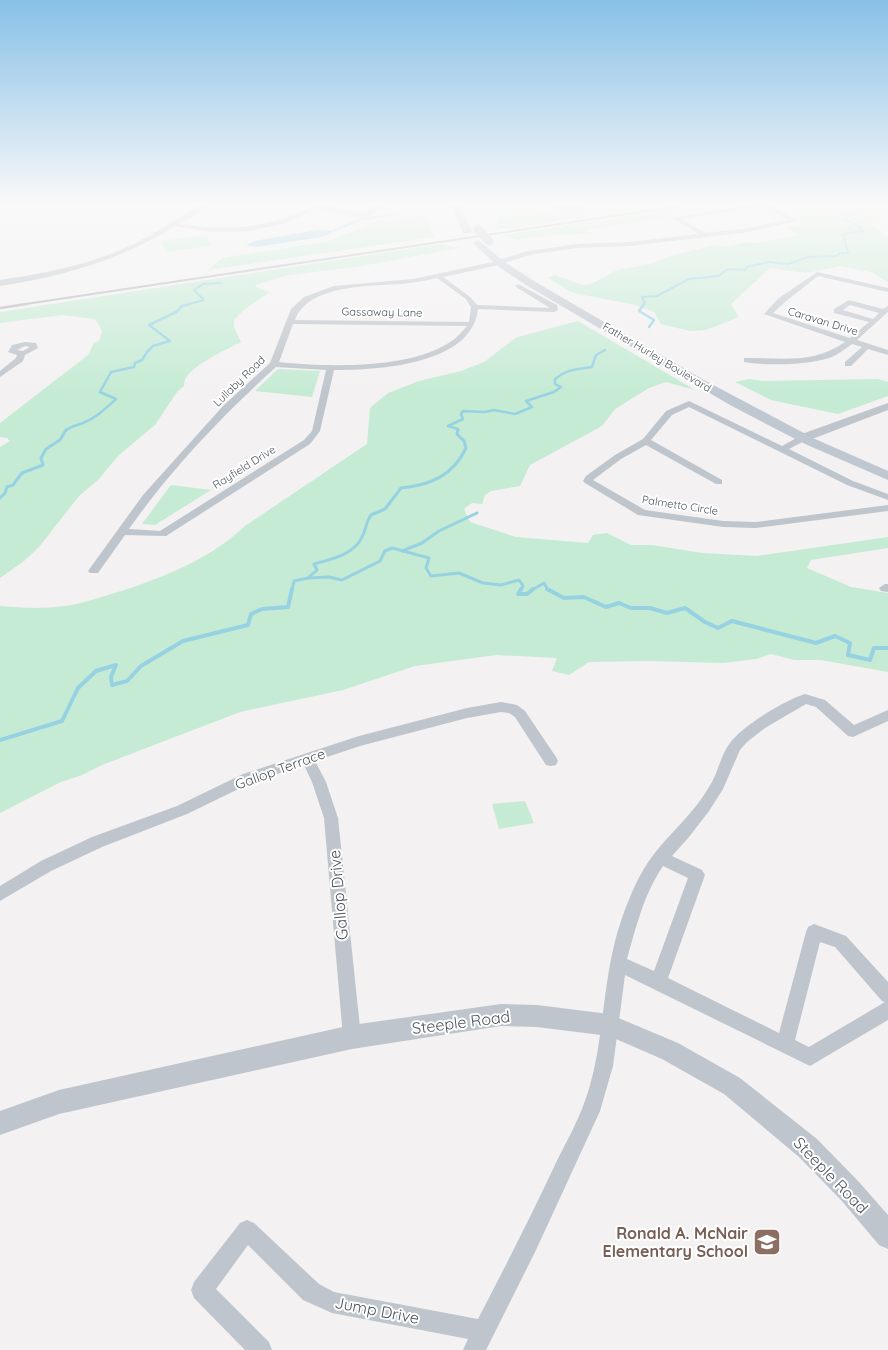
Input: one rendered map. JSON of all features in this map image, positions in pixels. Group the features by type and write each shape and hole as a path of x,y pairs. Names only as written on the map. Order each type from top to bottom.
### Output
{"main road":[{"name":"Father Hurley Boulevard","path":"516,267 704,386 810,436 888,476"},
{"name":"Father Hurley Boulevard","path":"810,436 888,466"}],"street":[{"path":"0,283 77,267"},
{"name":"Lullaby Road","path":"94,571 147,496 226,408 274,364 292,322 295,309 300,304 319,292 350,286 387,284 438,276 473,267"},
{"name":"Caravan Drive","path":"888,290 817,274 768,314 888,353"},
{"path":"274,364 331,367 376,366 416,358 452,344 464,335 472,324 475,307 468,298 438,276"},
{"path":"475,307 554,310 554,307 518,286"},
{"path":"873,321 838,311 849,302 886,310"},
{"path":"747,360 818,358 831,355 886,310"},
{"name":"Gassaway Lane","path":"292,322 472,324"},
{"path":"848,364 867,346"},
{"path":"0,375 20,359 22,354"},
{"name":"Rayfield Drive","path":"122,532 162,534 307,442 316,431 331,367"},
{"name":"Palmetto Circle","path":"888,498 850,483 689,404 669,413 646,441 618,457 589,478 588,481 642,513 723,524 756,525 888,508"},
{"path":"781,450 810,436 888,406"},
{"path":"646,441 719,482"},
{"path":"474,1350 529,1243 591,1111 604,1066 618,963 630,921 648,875 660,858 684,833 704,807 716,789 734,747 760,724 804,699 820,703 852,732 888,715"},
{"name":"Gallop Terrace","path":"0,894 46,866 97,842 182,810 248,778 359,741 467,713 501,707 512,708 520,714 551,761"},
{"name":"Gallop Drive","path":"307,758 319,782 331,818 352,1036"},
{"path":"658,982 697,875 660,858"},
{"path":"785,1044 814,932 840,941 888,995"},
{"path":"618,963 810,1057 888,1010"},
{"name":"Steeple Road","path":"0,1123 59,1102 352,1036 501,1015 537,1016 609,1025 670,1051 732,1086 808,1148 885,1226"},
{"name":"Jump Drive","path":"261,1350 202,1290 247,1230 311,1292 332,1302 484,1330"}],"green space":[{"path":"212,267 229,267 208,270"},
{"path":"291,267 356,267 288,275 256,285 256,287 270,292 245,309 234,320 234,327 241,342 197,366 185,379 184,386 177,392 155,425 119,455 98,480 79,496 39,547 24,561 0,578 0,447 10,441 7,438 0,437 0,423 88,355 94,343 99,341 102,331 95,319 62,315 0,323 0,312"},
{"path":"634,267 835,267 807,273 770,268 731,304 739,317 706,330 690,331 661,324 654,312 636,305 573,293 548,278 555,275 582,285 591,284 617,270"},
{"path":"845,267 888,267 888,282 871,272"},
{"path":"578,321 695,390 666,382 649,388 615,409 602,426 530,465 520,486 491,491 485,495 482,504 472,503 464,509 470,522 516,537 588,543 593,535 607,533 631,545 652,545 702,553 757,556 888,537 888,548 811,560 807,568 851,587 888,593 888,672 821,660 794,660 771,654 756,659 723,663 589,662 569,675 552,671 557,658 496,655 415,666 343,690 240,712 61,782 0,813 0,606 41,608 77,604 157,579 195,561 367,444 370,408 388,393 419,381 461,371 484,362 517,337"},
{"path":"278,369 320,371 312,397 255,391"},
{"path":"749,379 763,381 878,379 888,382 888,396 838,414 771,400 735,382"},
{"path":"171,485 211,490 155,525 142,524"},
{"path":"525,801 534,823 499,829 492,804"}],"waterway":[{"path":"644,304 642,297 657,296 689,279 718,276 728,269 745,270 747,267"},
{"path":"185,305 204,300 194,290 203,284 220,283"},
{"path":"66,431 92,418 116,399 100,392 111,372 134,367 135,363 142,360 153,346 170,341 149,325 176,312 182,306 190,304"},
{"path":"644,304 639,311 654,320 649,327"},
{"path":"458,430 448,426 463,419 461,414 463,411 485,412 494,410 515,414 532,407 526,401 554,392 561,387 555,384 555,379 568,371 592,367 596,355 605,350"},
{"path":"308,578 317,570 314,564 335,558 354,548 362,537 371,515 385,509 401,488 412,487 431,481 440,477 454,466 466,448 464,441 457,434 458,430"},
{"path":"0,498 5,493 7,487 13,485 22,473 43,465 41,458 46,449 60,440 66,431"},
{"path":"402,551 422,543 439,531 477,513"},
{"path":"308,578 329,577 342,580 380,561 385,551 392,548 402,551"},
{"path":"402,551 429,558 426,568 431,576 459,573 483,583 501,585 519,580 523,586 521,590"},
{"path":"292,590 294,581 308,578"},
{"path":"532,590 544,583 548,589"},
{"path":"0,740 62,721 78,688 96,671 116,665 111,677 112,685 127,681 141,666 183,641 248,625 251,614 262,609 288,607 292,589"},
{"path":"521,589 518,594 527,594 533,589"},
{"path":"548,589 564,598 584,597 606,607 619,603 631,608 650,608 667,613 685,608 705,622 718,628 732,621 816,643 835,636 850,643 848,655 870,660 874,648 888,648"}],"railway":[{"path":"19,305 273,267"},
{"path":"0,308 27,304"}],"place":[{"name":"Ronald A. McNair Elementary School","path":"767,1242"}]}
